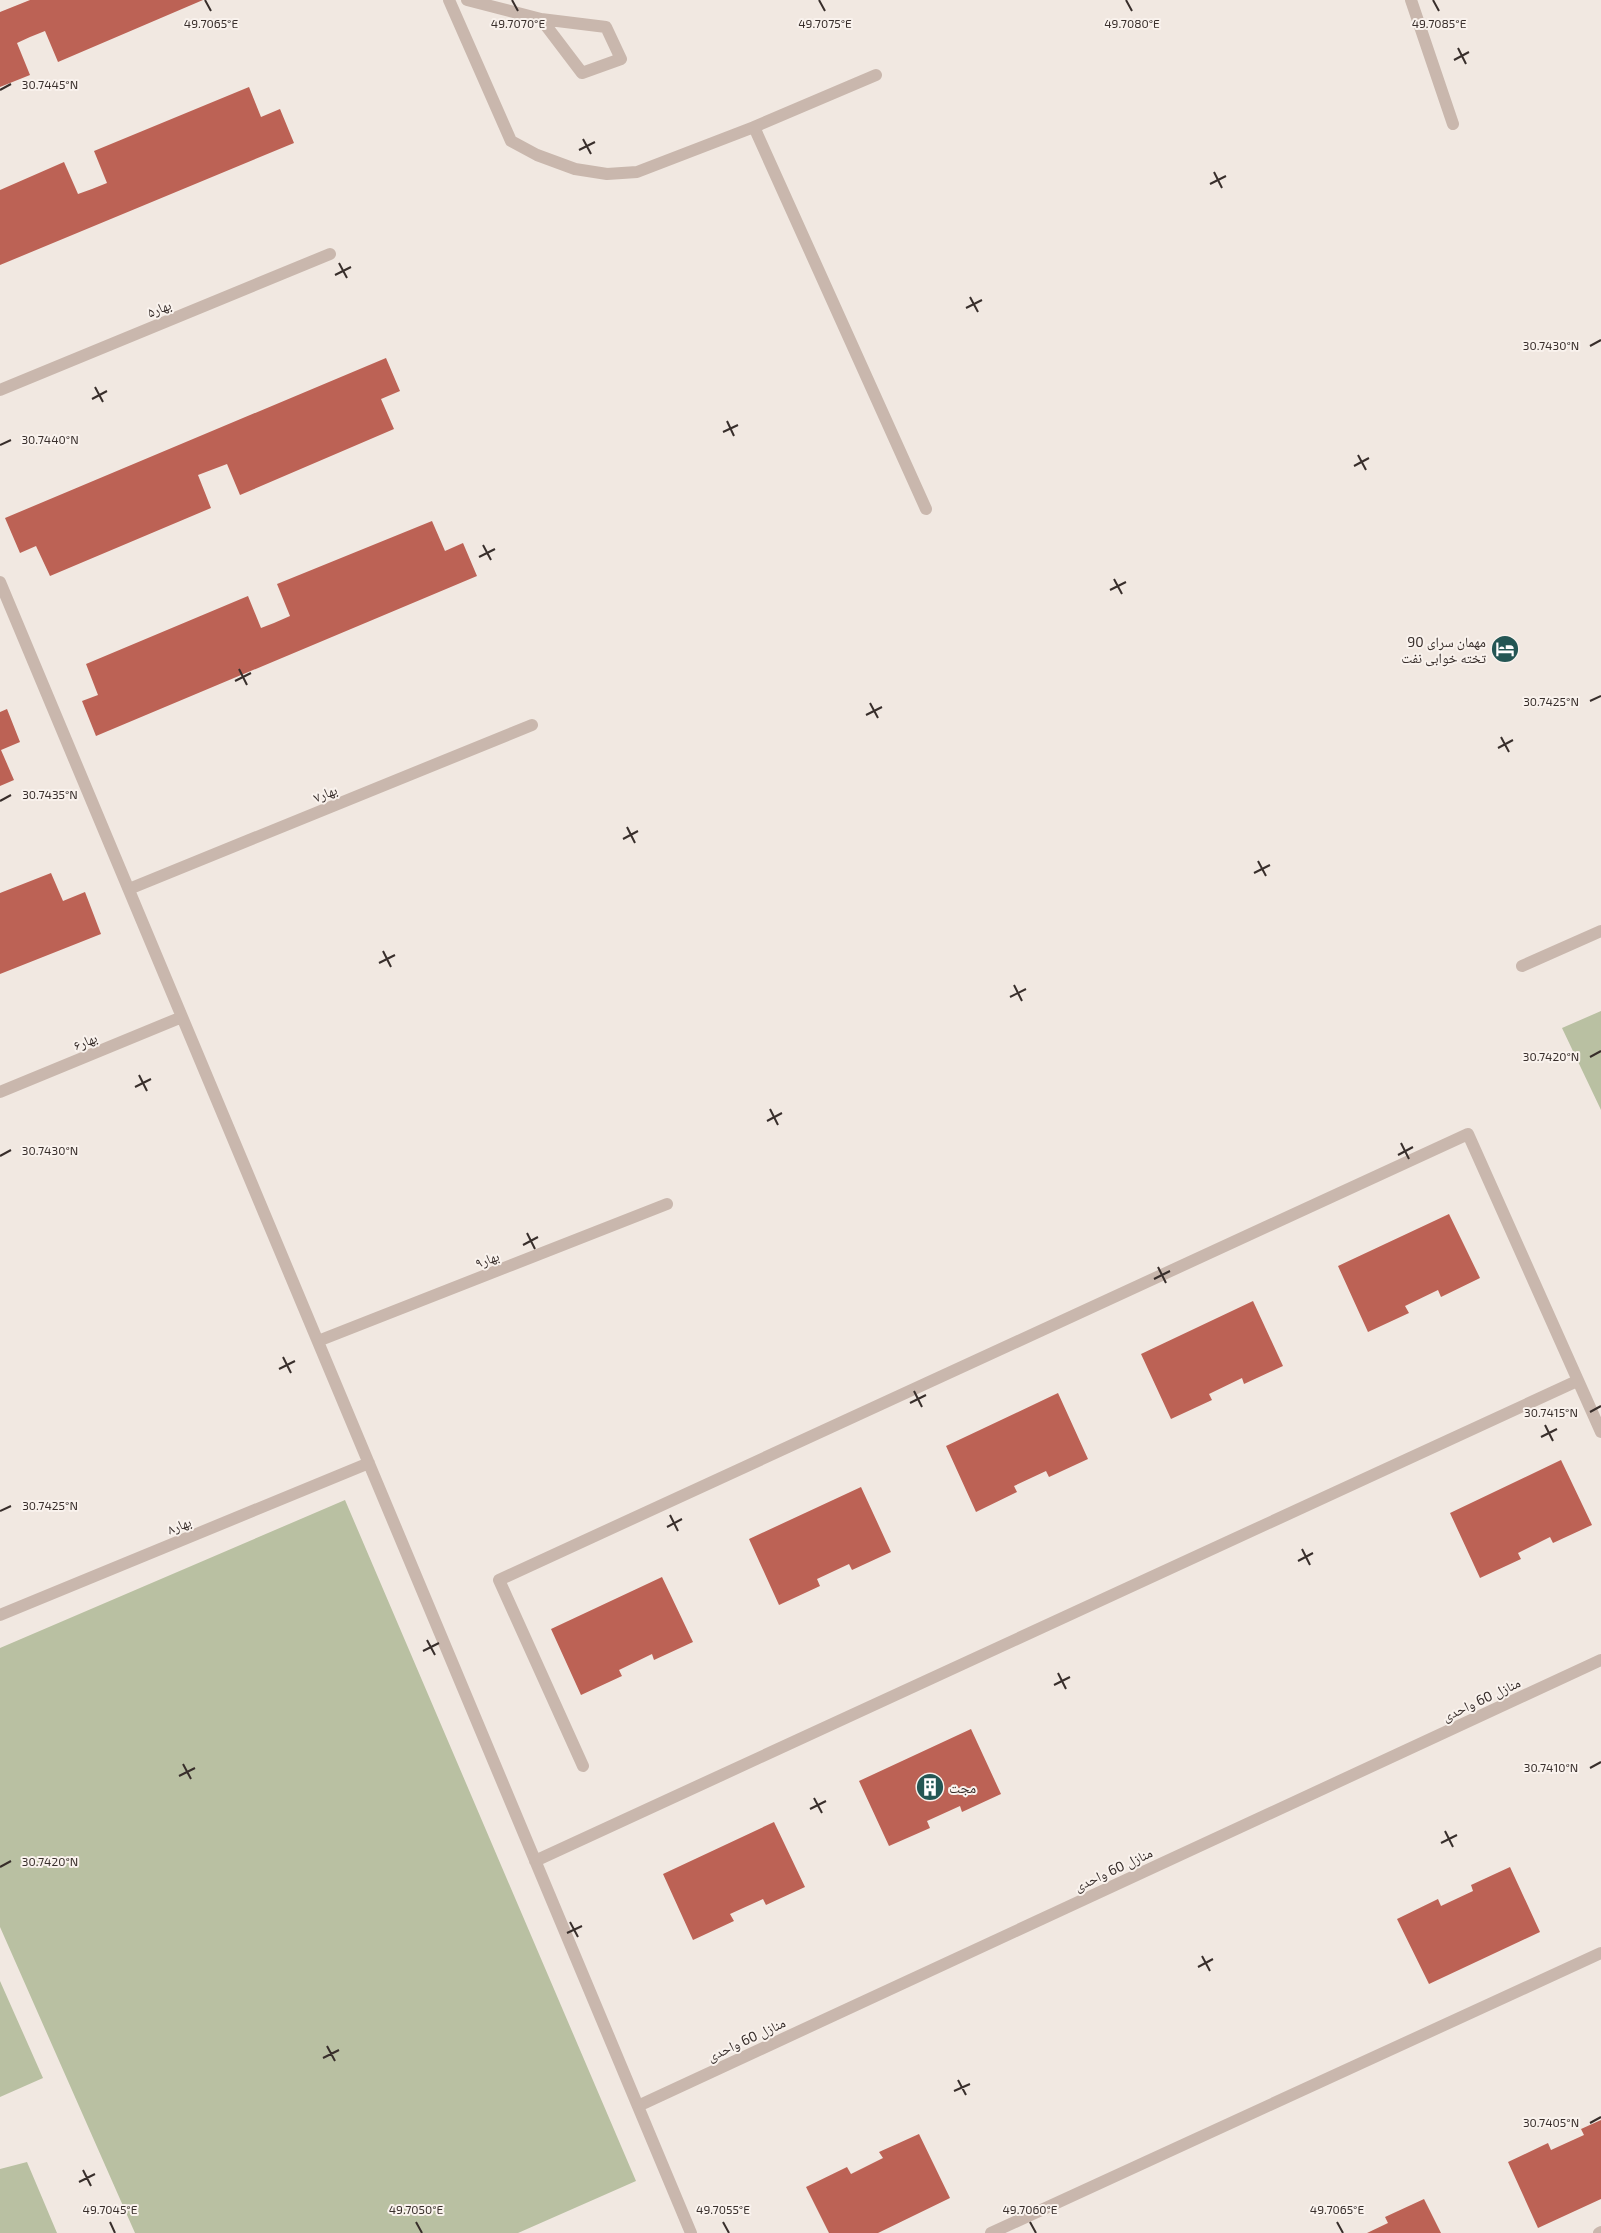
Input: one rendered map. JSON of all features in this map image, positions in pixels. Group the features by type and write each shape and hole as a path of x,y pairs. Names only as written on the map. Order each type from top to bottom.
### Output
{"street":[{"path":"448,0 498,116 511,141 537,156 575,169 607,174 637,172 754,126 876,74"},
{"path":"467,0 541,19 606,27 621,59 582,73 541,19"},
{"path":"1412,0 1453,124"},
{"path":"754,126 926,510"},
{"name":"بهار۵","path":"0,390 330,254"},
{"path":"0,582 691,2233"},
{"name":"بهار۷","path":"129,889 532,725"},
{"path":"1522,966 1601,931"},
{"name":"بهار۶","path":"0,1092 182,1017"},
{"path":"583,1766 499,1580 1468,1134 1601,1432"},
{"name":"بهار۹","path":"318,1341 667,1204"},
{"path":"535,1861 1577,1381"},
{"name":"بهار۸","path":"0,1615 369,1464"},
{"name":"منازل 60 واحدی","path":"638,2106 1601,1660"},
{"path":"991,2233 1601,1953"}],"green space":[{"path":"1601,1011 1601,1110 1562,1028"},
{"path":"345,1500 636,2181 518,2233 135,2233 0,1927 0,1648"},
{"path":"0,1981 43,2078 0,2097"},
{"path":"27,2162 57,2233 0,2233 0,2169"}],"building":[{"path":"30,0 203,0 58,62 45,31 30,37 17,43 30,75 0,87 0,12"},
{"path":"249,87 261,117 280,109 294,143 0,265 0,190 64,162 78,194 107,183 94,151"},
{"path":"386,358 400,391 381,399 394,429 240,495 227,464 198,475 211,508 50,576 36,546 20,553 5,518"},
{"path":"432,521 445,551 463,543 477,576 96,736 82,701 98,695 86,664 248,596 261,628 274,623 290,616 277,584"},
{"path":"7,709 20,742 1,750 14,780 0,786 0,712"},
{"path":"51,873 63,901 85,892 101,934 0,974 0,893"},
{"path":"1449,1214 1480,1278 1441,1297 1438,1290 1405,1306 1409,1313 1368,1332 1338,1266"},
{"path":"1253,1301 1283,1366 1244,1384 1242,1378 1209,1394 1212,1400 1171,1419 1141,1354"},
{"path":"1058,1393 1088,1459 1049,1477 1046,1471 1014,1486 1017,1492 976,1512 946,1446"},
{"path":"1561,1460 1592,1525 1553,1543 1550,1537 1518,1553 1521,1559 1480,1578 1450,1513"},
{"path":"861,1487 891,1552 852,1570 849,1564 817,1579 820,1586 779,1605 749,1539"},
{"path":"662,1577 693,1642 654,1660 652,1654 619,1670 622,1676 581,1695 551,1629"},
{"name":"مجت","path":"971,1729 1001,1794 962,1812 960,1806 927,1821 930,1828 889,1846 859,1781"},
{"path":"774,1822 805,1887 766,1905 763,1899 730,1914 734,1921 693,1940 663,1874"},
{"path":"1510,1867 1540,1932 1429,1984 1397,1919 1438,1899 1441,1906 1473,1891 1471,1885"},
{"path":"1601,2120 1601,2199 1538,2228 1508,2162 1548,2143 1551,2150 1584,2135 1581,2129"},
{"path":"919,2134 950,2198 878,2233 829,2233 806,2187 847,2167 851,2174 883,2158 879,2152"},
{"path":"1424,2199 1441,2233 1367,2233 1388,2223 1385,2217"}],"place":[{"name":"مهمان سرای 90 تخته خوابی نفت","path":"1505,649"},
{"name":"مجت","path":"930,1787"}]}
